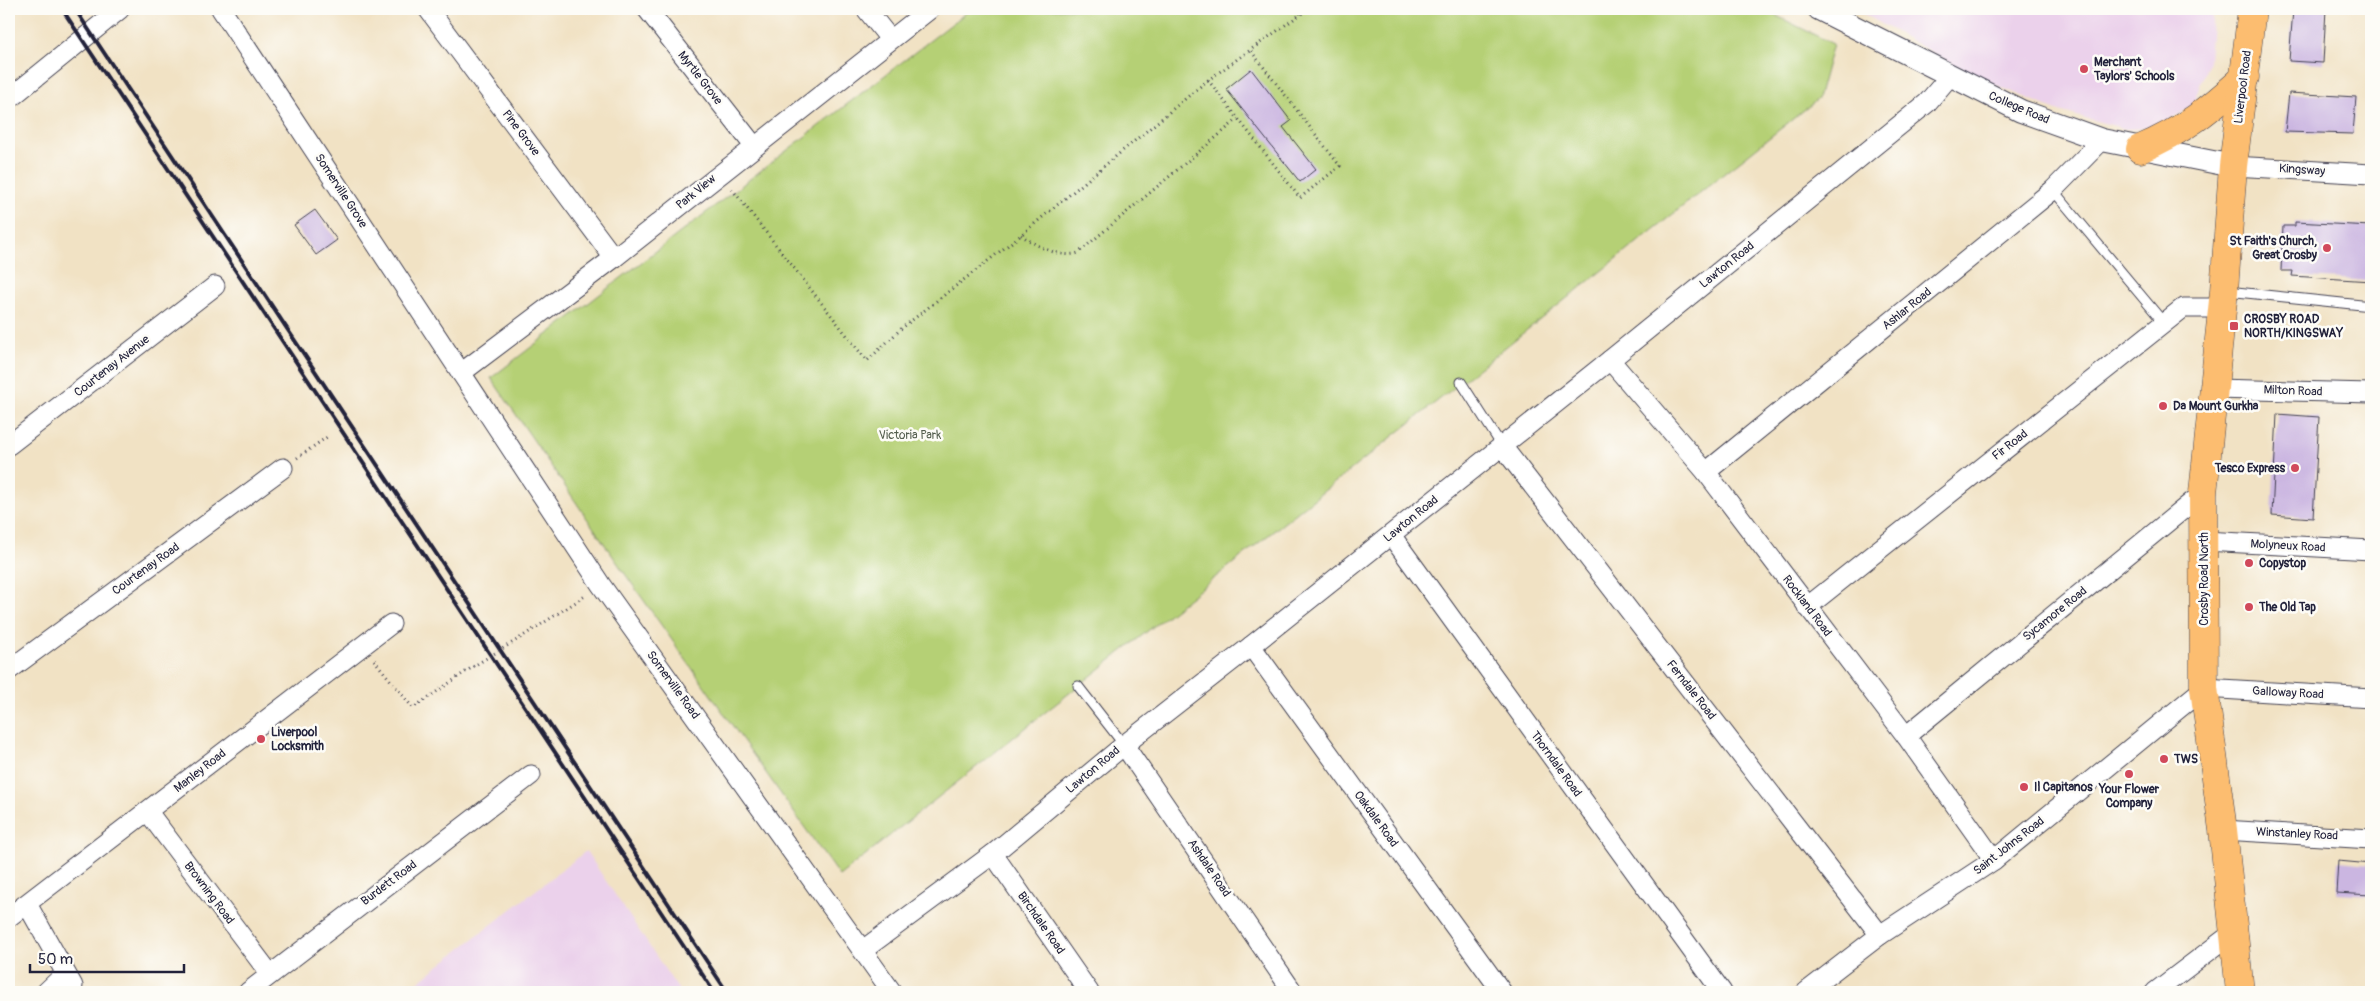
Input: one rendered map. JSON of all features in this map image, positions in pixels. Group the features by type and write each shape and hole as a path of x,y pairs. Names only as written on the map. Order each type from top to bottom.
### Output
{"highway":[{"name":"Liverpool Road","path":"2233,166 2252,9"},
{"path":"2140,149 2172,135 2187,125 2211,108 2245,77"},
{"name":"Crosby Road North","path":"2233,166 2215,388 2203,493 2204,688 2240,992"}],"street":[{"path":"9,99 120,9"},
{"name":"Somerville Grove","path":"221,9 461,373"},
{"name":"Pine Grove","path":"428,9 614,258"},
{"name":"Myrtle Grove","path":"646,9 754,146"},
{"path":"866,9 890,39"},
{"name":"Park View","path":"461,373 614,258 930,9"},
{"name":"College Road","path":"1819,9 1949,77 2021,112 2102,140 2233,166"},
{"name":"Lawton Road","path":"864,950 993,854 1124,744 1251,646 1610,360 1927,103 1949,77"},
{"name":"Ashlar Road","path":"1706,472 2054,190 2102,140"},
{"name":"Kingsway","path":"2233,166 2371,174"},
{"name":"Courtenay Avenue","path":"9,446 215,286"},
{"name":"Fir Road","path":"1807,607 2183,308 2223,299"},
{"name":"Rockland Road","path":"1610,360 1706,472 1906,736 1994,860"},
{"name":"Somerville Road","path":"461,373 601,585 864,950 892,992"},
{"name":"Milton Road","path":"2215,388 2371,393"},
{"name":"Ferndale Road","path":"1502,446 1880,935"},
{"name":"Courtenay Road","path":"9,670 283,468"},
{"name":"Sycamore Road","path":"1906,736 2203,493"},
{"name":"Thorndale Road","path":"1391,535 1722,992"},
{"name":"Molyneux Road","path":"2204,541 2371,550"},
{"name":"Manley Road","path":"9,917 391,624"},
{"name":"Oakdale Road","path":"1251,646 1502,992"},
{"name":"Saint Johns Road","path":"1806,992 1880,935 1994,860 2204,688"},
{"name":"Galloway Road","path":"2204,688 2371,698"},
{"name":"Ashdale Road","path":"1124,744 1293,992"},
{"name":"Burdett Road","path":"248,992 531,775"},
{"name":"Browning Road","path":"148,812 270,974"},
{"name":"Winstanley Road","path":"2222,830 2371,839"},
{"name":"Birchdale Road","path":"993,854 1089,992"},
{"path":"27,904 69,980 46,992"},
{"path":"2154,992 2234,932"}],"lane":[{"path":"2054,190 2164,323"},
{"path":"2223,299 2371,306"},
{"path":"1461,382 1502,446"},
{"path":"1078,686 1124,744"}],"path":[{"path":"1297,9 1301,14"},
{"path":"720,173 866,362 902,328 1020,235 1208,80 1308,9"},
{"path":"1208,80 1300,198 1340,166 1251,51"},
{"path":"1020,235 1062,254 1071,256 1078,253 1238,119"},
{"path":"283,468 327,437"},
{"path":"362,646 413,708 477,664 601,585"}],"shaded area":[{"name":"Merchant Taylors' Schools","path":"1855,9 2213,9 2209,61 2192,107 2154,128 2126,129 2059,111 1976,77"},
{"path":"586,851 680,992 405,992"}],"green space":[{"name":"Victoria Park","path":"971,9 1763,9 1833,44 1818,99 839,876 623,571 491,378"}],"building":[{"path":"2293,9 2326,9 2323,63 2289,61"},
{"path":"1251,69 1291,121 1283,127 1316,169 1300,182 1226,89"},
{"path":"2289,93 2356,97 2353,134 2285,132"},
{"path":"315,210 337,240 316,255 294,225"},
{"name":"St Faith's Church, Great Crosby","path":"2295,222 2371,226 2371,281 2292,276 2293,271 2281,271 2283,226 2295,226"},
{"name":"Tesco Express","path":"2277,414 2319,417 2313,518 2272,515"},
{"path":"2338,861 2371,864 2371,895 2336,893"}],"railway":[{"path":"62,9 714,992"},
{"path":"75,9 727,992"}],"place":[{"name":"Merchant Taylors' Schools","path":"2084,69"},
{"name":"St Faith's Church, Great Crosby","path":"2327,248"},
{"name":"CROSBY ROAD NORTH/KINGSWAY","path":"2234,326"},
{"name":"Da Mount Gurkha","path":"2163,406"},
{"name":"Tesco Express","path":"2295,468"},
{"name":"Copystop","path":"2249,563"},
{"name":"The Old Tap","path":"2249,607"},
{"name":"Liverpool Locksmith","path":"261,739"},
{"name":"TWS","path":"2164,759"},
{"name":"Your Flower Company","path":"2129,774"},
{"name":"Il Capitanos","path":"2024,787"}]}
